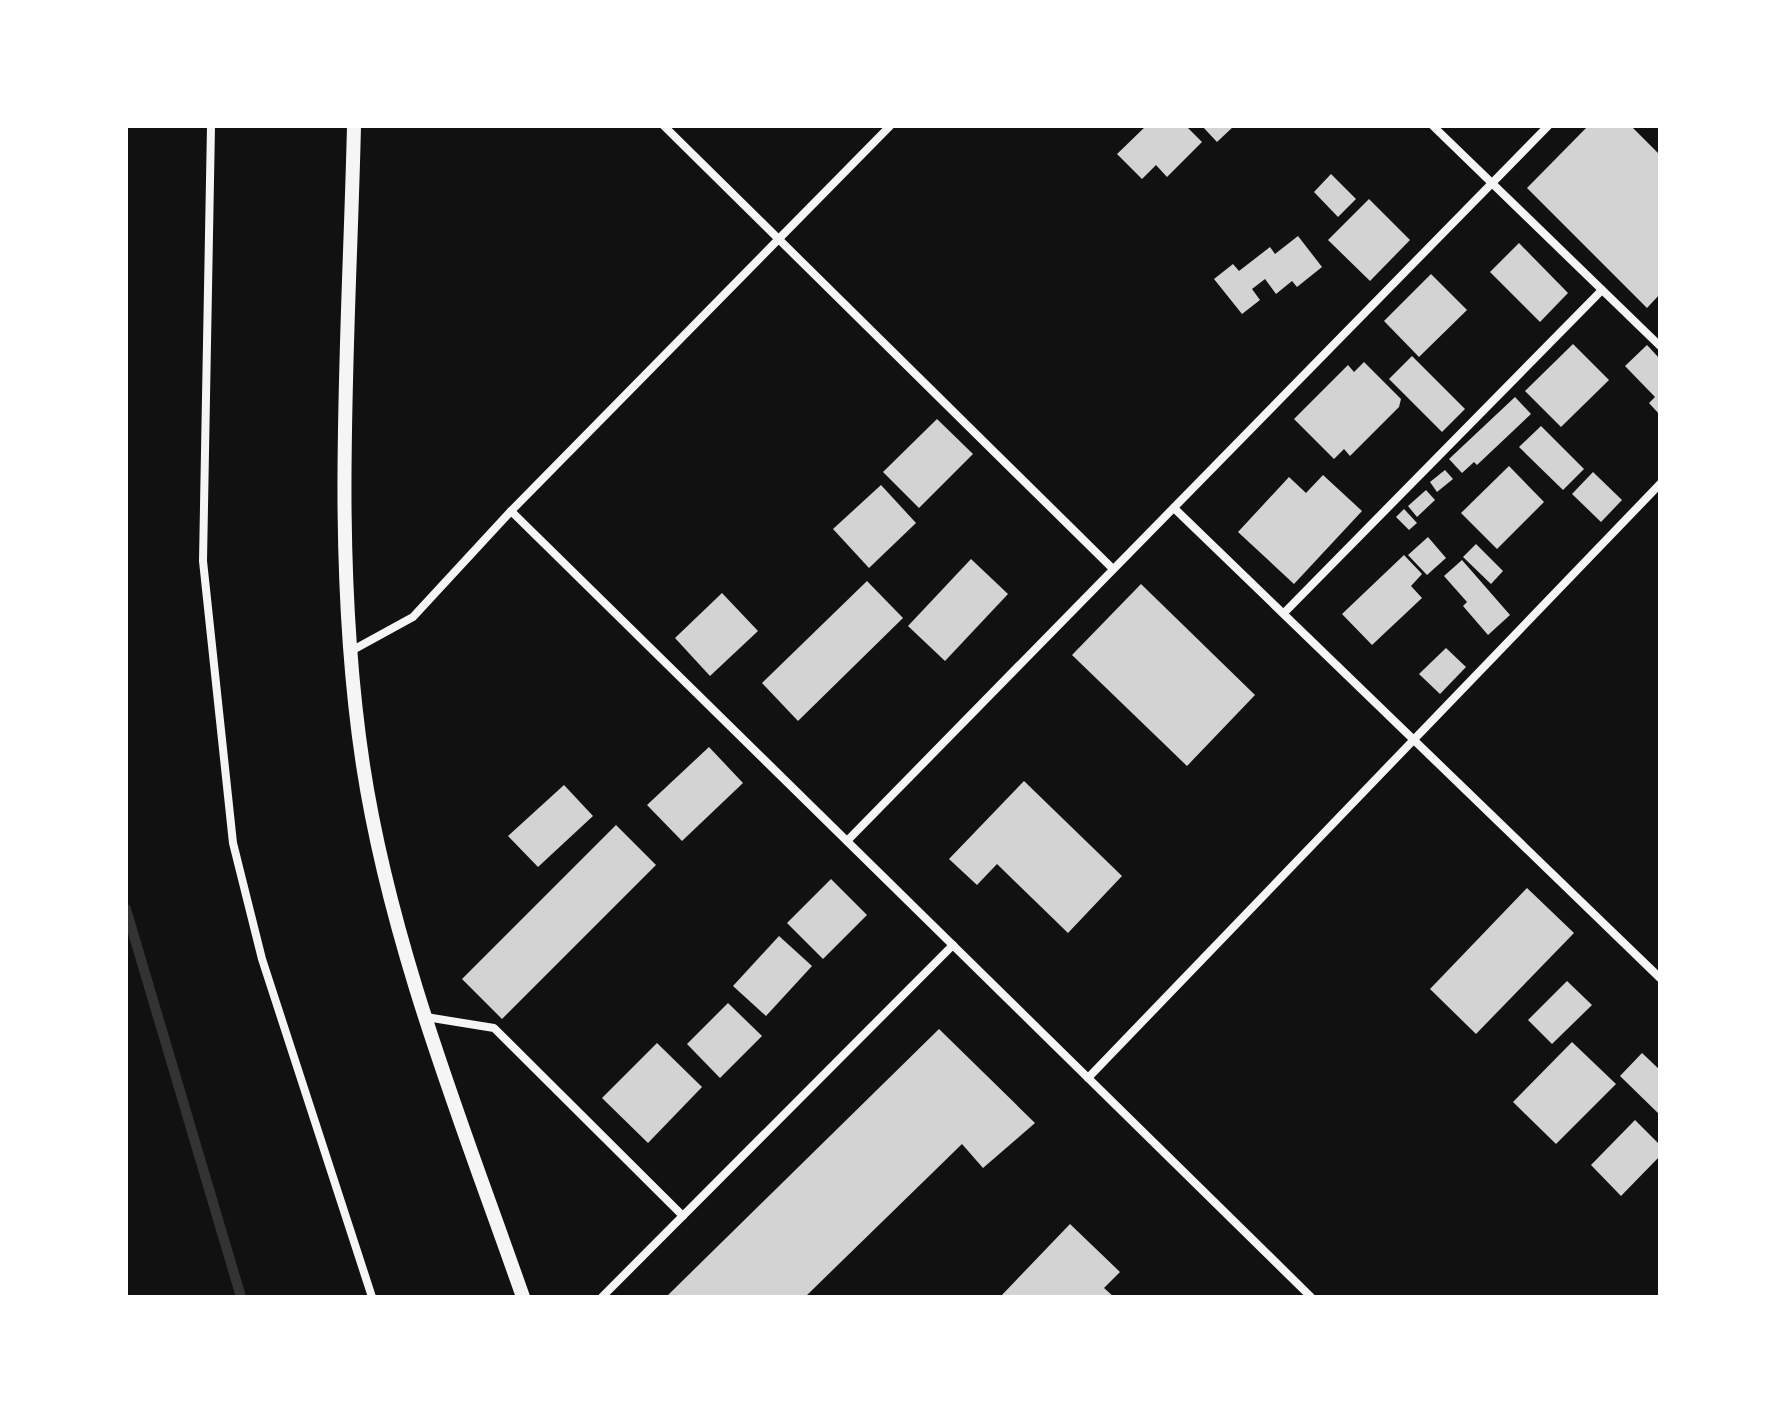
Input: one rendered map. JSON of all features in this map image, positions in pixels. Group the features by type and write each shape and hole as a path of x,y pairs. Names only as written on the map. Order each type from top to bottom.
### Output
{"street":[{"path":"211,126 203,561 233,843 262,959 372,1297"},
{"path":"354,126 344,555 350,652 363,764 380,859 426,1017 523,1297"},
{"path":"664,126 1113,569"},
{"path":"350,652 413,617 511,511 890,126"},
{"path":"1433,126 1660,346"},
{"path":"847,841 1548,126"},
{"path":"1284,613 1602,290"},
{"path":"1088,1078 1660,484"},
{"path":"1174,508 1660,978"},
{"path":"511,511 1311,1297"},
{"path":"602,1297 953,945"},
{"path":"426,1017 494,1028 683,1216"}],"building":[{"path":"1146,126 1186,126 1202,142 1167,177 1156,165 1142,179 1117,154"},
{"path":"1202,126 1234,126 1217,142"},
{"path":"1588,126 1631,126 1660,155 1660,294 1647,308 1527,188"},
{"path":"1331,174 1356,199 1338,217 1314,192"},
{"path":"1369,199 1410,240 1370,281 1328,240"},
{"path":"1298,236 1322,267 1297,287 1292,281 1276,294 1265,279 1252,289 1260,300 1242,314 1214,279 1233,264 1239,271 1270,247 1275,254"},
{"path":"1519,243 1568,293 1540,322 1490,272"},
{"path":"1431,274 1467,310 1419,357 1384,321"},
{"path":"1573,344 1609,380 1561,427 1525,391"},
{"path":"1647,345 1660,359 1660,415 1649,403 1655,397 1625,366"},
{"path":"1412,356 1465,409 1442,432 1389,379"},
{"path":"1364,362 1401,399 1399,407 1350,456 1344,449 1334,459 1294,419 1348,365 1354,372"},
{"path":"1515,397 1531,414 1477,465 1474,462 1462,473 1449,459"},
{"path":"937,419 973,454 919,508 883,472"},
{"path":"1541,426 1584,469 1563,490 1519,447"},
{"path":"1509,466 1544,502 1497,549 1461,513"},
{"path":"1445,470 1453,479 1437,492 1430,482"},
{"path":"1593,472 1622,500 1601,522 1572,494"},
{"path":"1323,475 1362,511 1294,584 1238,532 1289,477 1306,493"},
{"path":"881,485 916,523 869,568 833,529"},
{"path":"1426,490 1435,500 1417,517 1408,506"},
{"path":"1404,509 1417,523 1409,530 1396,517"},
{"path":"1428,537 1446,558 1427,575 1408,555"},
{"path":"1476,544 1503,571 1491,584 1463,557"},
{"path":"1404,555 1422,574 1411,586 1422,598 1372,645 1342,614"},
{"path":"971,559 1008,594 945,661 908,626"},
{"path":"1462,560 1510,615 1488,635 1463,606 1467,602 1444,576"},
{"path":"867,581 903,618 798,721 762,683"},
{"path":"1141,584 1255,695 1187,766 1072,655"},
{"path":"722,593 758,631 710,676 675,638"},
{"path":"1446,648 1466,667 1440,694 1419,674"},
{"path":"709,747 743,783 682,841 647,805"},
{"path":"1024,781 1122,876 1068,933 997,864 977,885 949,859"},
{"path":"564,785 593,816 538,867 508,836"},
{"path":"616,825 656,865 502,1019 462,979"},
{"path":"831,879 867,915 823,959 787,923"},
{"path":"1527,888 1574,933 1476,1034 1430,989"},
{"path":"779,936 812,966 766,1016 733,986"},
{"path":"1567,981 1592,1005 1552,1044 1528,1020"},
{"path":"728,1003 762,1036 720,1078 687,1044"},
{"path":"939,1029 1035,1123 983,1168 962,1144 805,1297 666,1297"},
{"path":"1572,1042 1616,1084 1556,1144 1513,1102"},
{"path":"657,1043 702,1087 648,1143 602,1098"},
{"path":"1642,1053 1660,1070 1660,1115 1620,1076"},
{"path":"1635,1120 1660,1145 1660,1156 1621,1196 1591,1165"},
{"path":"1070,1224 1120,1272 1104,1288 1114,1297 1000,1297"}],"waterway":[{"path":"126,909 241,1297"}]}
